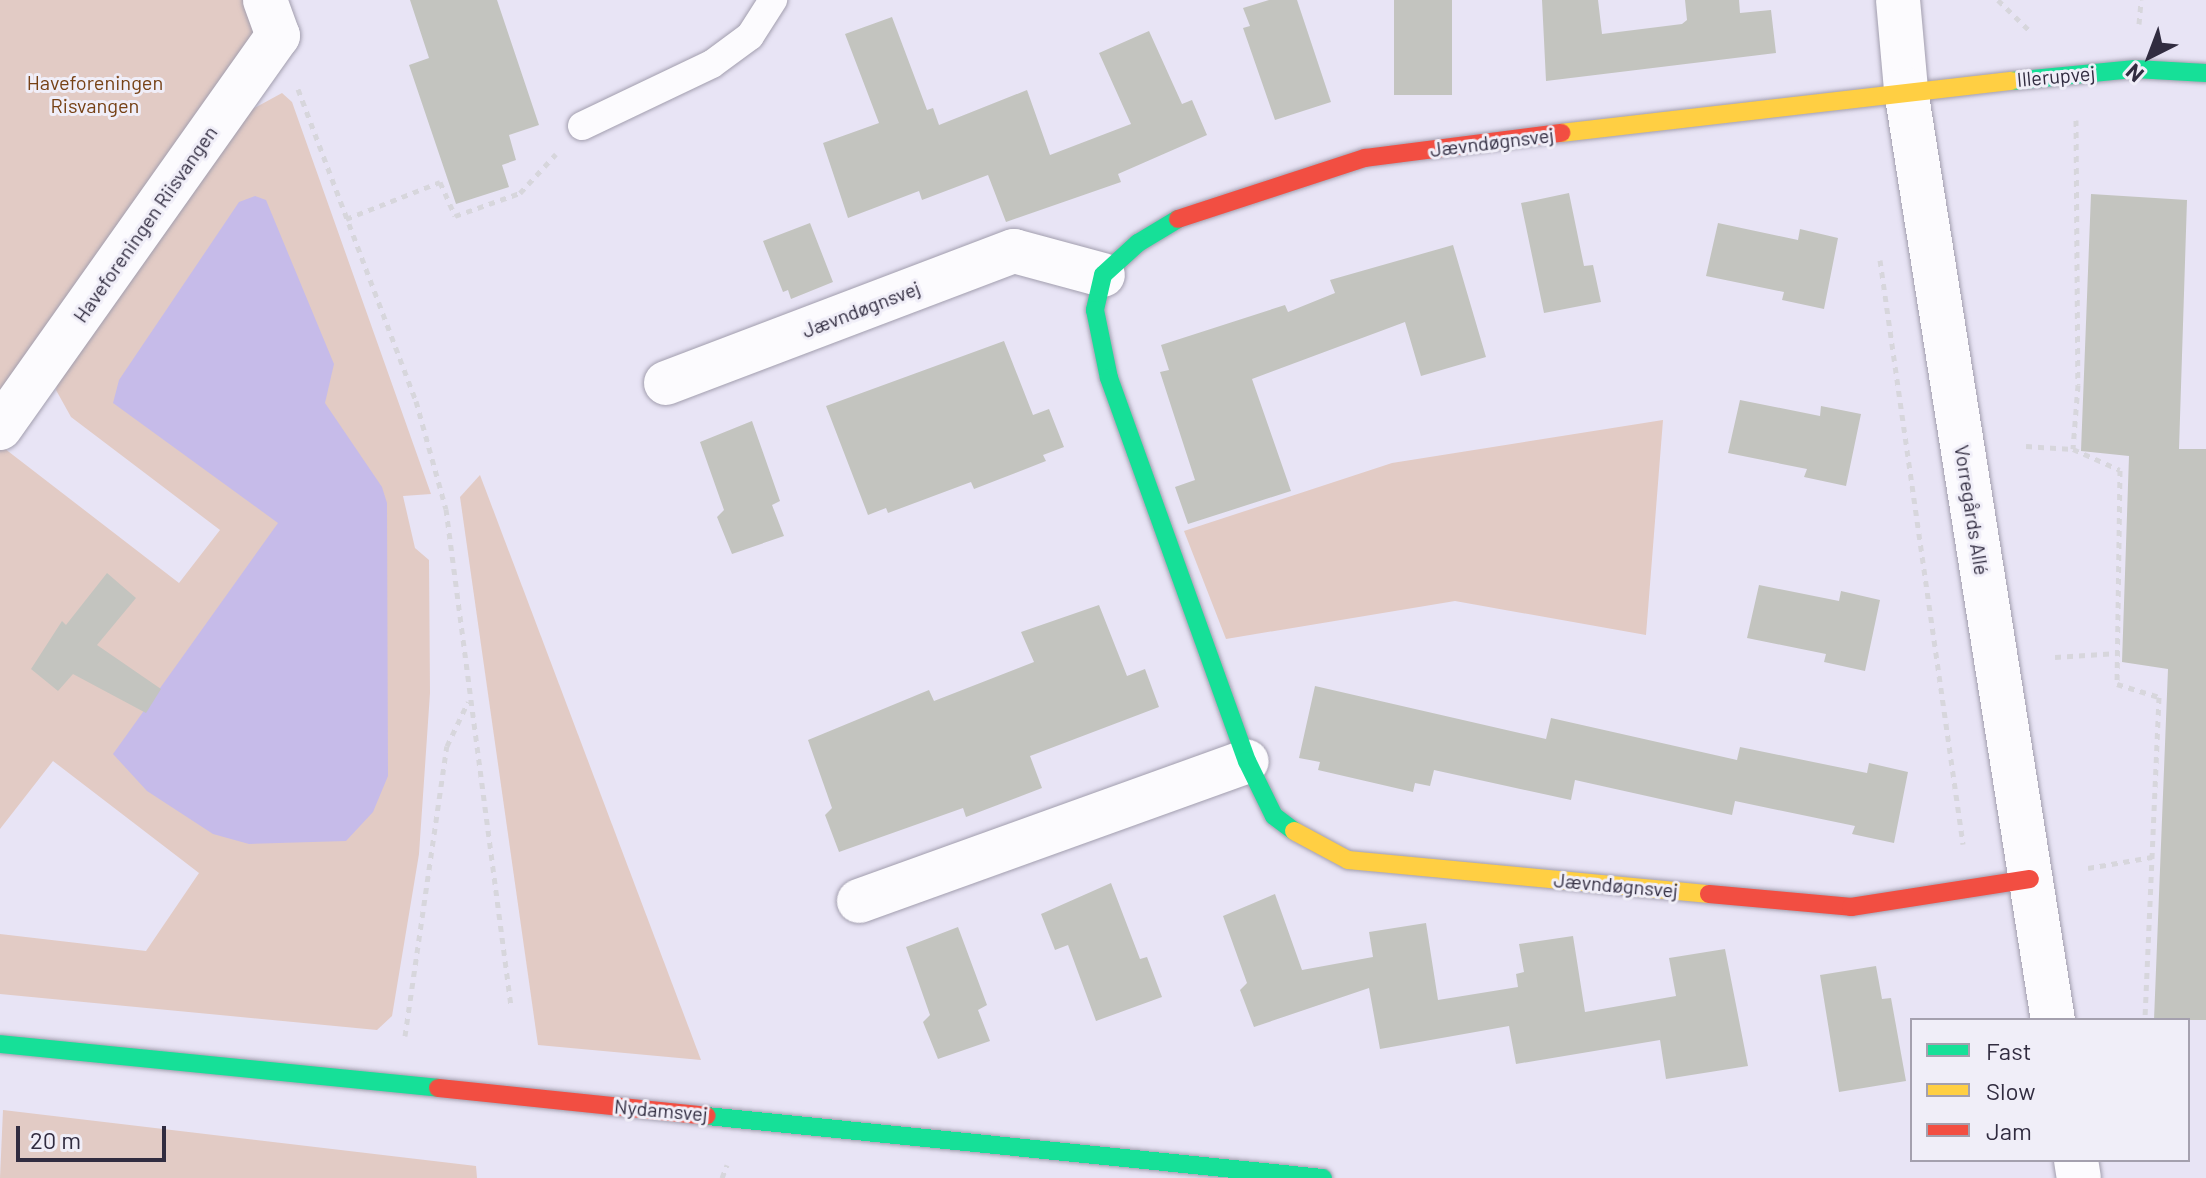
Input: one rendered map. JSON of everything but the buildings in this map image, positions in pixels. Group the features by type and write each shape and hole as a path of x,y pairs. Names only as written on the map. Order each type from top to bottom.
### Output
{"street":[{"name":"Vorregårds Allé","path":"1898,0 1906,90 2053,1018"},
{"name":"Haveforeningen Riisvangen","path":"4,414 272,18"},
{"name":"Illerupvej","path":"1906,90 2135,69 2206,73"},
{"name":"Jævndøgnsvej","path":"1906,90 1365,158 1189,213 1138,243 1103,275 1095,310 1103,361 1247,761 1274,816 1306,841 1348,860 1851,907 2030,879"},
{"name":"Jævndøgnsvej","path":"666,383 1014,251 1103,275"},
{"path":"859,901 1247,761"},
{"name":"Nydamsvej","path":"0,1044 397,1087 1323,1178"}],"lane":[{"path":"582,126 712,64 750,36 773,0"}],"path":[{"path":"272,18 416,401 446,509 511,1006"},
{"path":"2073,449 2078,385 2075,74"},
{"path":"346,219 440,182 455,216 520,193 582,126"},
{"path":"1879,251 1964,853 2030,879"},
{"path":"2026,446 2073,449 2120,470 2117,684 2159,697 2145,1018"},
{"path":"2055,657 2118,653"},
{"path":"397,1087 447,746 469,701"},
{"path":"2088,868 2152,857"}],"green space":[{"name":"Haveforeningen Risvangen","path":"0,0 246,0 256,29 0,395"},
{"path":"282,93 292,102 431,494 403,496 415,548 429,560 430,693 419,854 392,1016 377,1030 0,994 0,934 146,951 199,873 53,761 0,829 0,445 179,583 220,530 71,417 56,390 60,368 240,116"},
{"path":"1663,420 1646,635 1455,601 1226,639 1184,531 1392,463"},
{"path":"480,475 701,1060 538,1045 460,497"},
{"path":"3,1110 476,1166 477,1178 0,1178"}],"shaded area":[{"path":"255,196 266,200 334,364 325,403 382,487 387,503 388,776 373,812 346,841 249,844 213,834 147,791 113,754 278,523 113,403 119,380 239,202"}],"traffic: fast":[{"path":"2012,81 2135,69 2206,73"},
{"path":"1178,219 1138,243 1103,275 1095,310 1109,378 1247,761 1274,816 1294,831"},
{"path":"0,1044 438,1088"},
{"path":"707,1116 1323,1178"}],"traffic: slow":[{"path":"1561,133 2012,81"},
{"path":"1294,831 1348,860 1709,894"}],"traffic: jam":[{"path":"1178,219 1365,158 1561,133"},
{"path":"1709,894 1851,907 2030,879"},
{"path":"438,1088 707,1116"}]}
